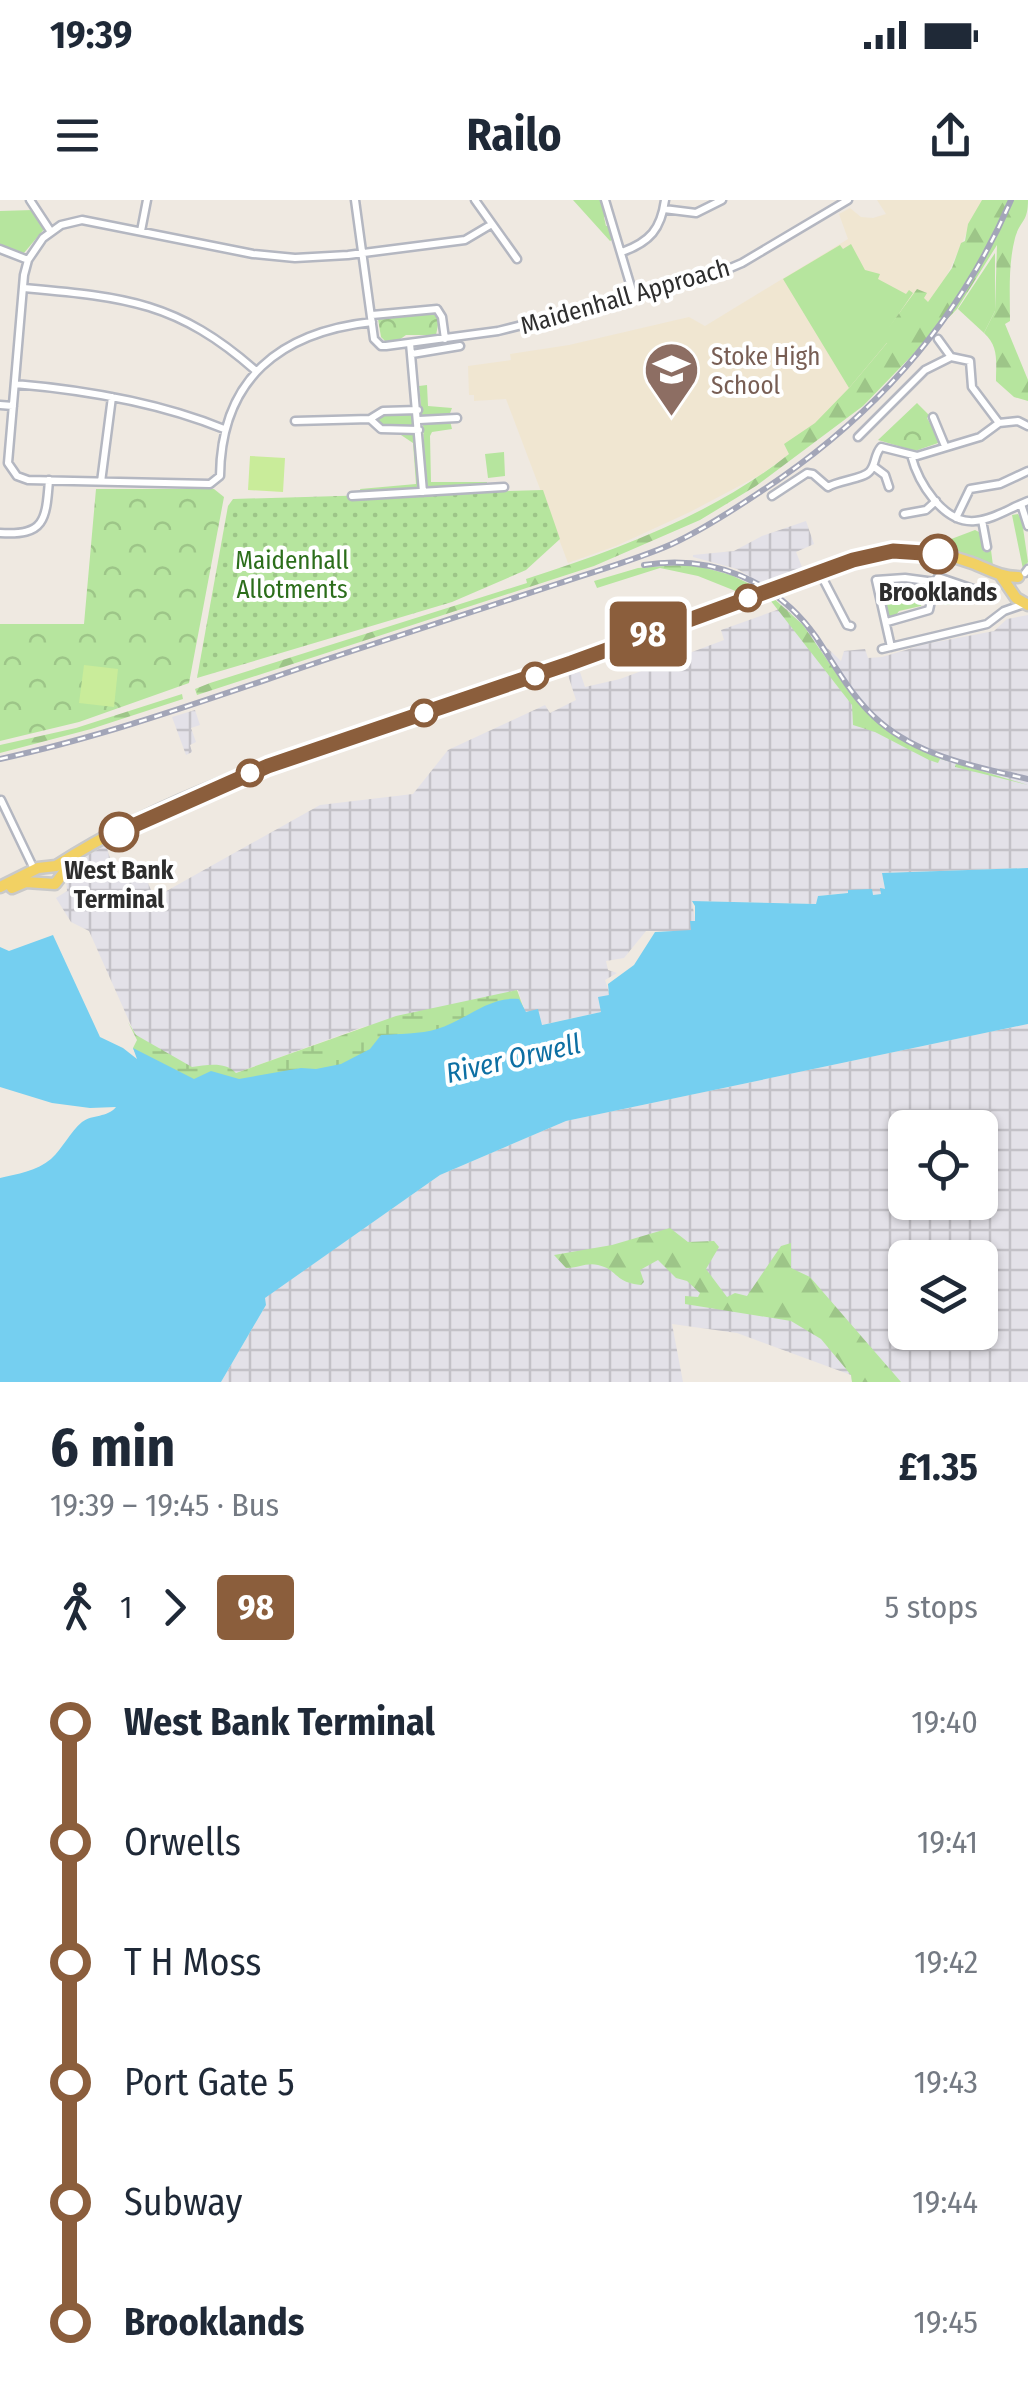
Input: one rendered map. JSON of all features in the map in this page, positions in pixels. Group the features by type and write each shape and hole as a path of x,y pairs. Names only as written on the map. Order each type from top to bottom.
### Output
{"main road":[{"path":"0,891 164,810 268,766 555,669 870,554 908,550 954,558 1000,576 1025,573 1019,599"},
{"path":"1000,576 1019,599"},
{"path":"0,891 26,882 50,884 60,880 87,847"},
{"path":"40,869 54,872 60,880"}],"street":[{"path":"30,200 51,232"},
{"path":"141,230 148,200"},
{"path":"355,200 374,338 381,346 410,343 423,492"},
{"path":"475,200 517,259"},
{"path":"605,200 634,297"},
{"path":"622,252 650,238 658,228 666,200"},
{"path":"664,210 696,213 722,200"},
{"name":"Maidenhall Approach","path":"410,343 498,332 724,272 848,200"},
{"path":"446,339 437,309 372,318 309,335 282,349 256,371 235,402 224,429 216,481 198,485 49,480 18,476 4,463 28,260 36,246 60,225 82,220 253,254 296,258 465,240 492,224"},
{"path":"0,249 28,260"},
{"path":"23,288 104,295 162,310 218,340 256,371"},
{"path":"938,338 952,357 970,362 972,387 998,423"},
{"path":"412,354 460,346"},
{"path":"858,438 925,370 952,357"},
{"path":"15,384 112,396 224,429"},
{"path":"101,482 112,396"},
{"path":"0,405 13,406"},
{"path":"295,421 370,419 383,411 418,410"},
{"path":"933,417 944,446"},
{"path":"418,420 457,418"},
{"path":"370,419 381,429 419,430"},
{"path":"772,496 807,473 828,487 840,479 866,475 881,447 911,456 984,435 998,423 1009,420 1028,426"},
{"path":"911,456 914,468 936,501 956,518 982,520 1025,503 1028,526"},
{"path":"872,466 885,474 889,488"},
{"path":"956,518 970,490 1000,484 1028,471"},
{"path":"0,532 22,534 43,522 49,480"},
{"path":"352,496 504,486"},
{"path":"904,514 926,510 936,501"},
{"path":"982,520 987,548"},
{"path":"820,572 846,624 851,626"},
{"path":"887,622 928,610 938,576 982,592"},
{"path":"891,646 876,580 936,582"},
{"path":"1004,612 1019,599"},
{"path":"882,649 987,624 1019,599"},
{"path":"4,799 40,869"}],"shaded area":[{"name":"Stoke High School","path":"877,200 982,200 941,288 795,450 760,475 690,512 568,563 506,399 474,401 474,395 469,395 468,366 511,360 510,354 569,345 689,317 705,326 848,239 839,214 850,208 861,217 886,214"},
{"path":"806,521 814,544 796,552 802,567 783,579 770,579 768,587 737,569 693,557 734,551 762,536"},
{"path":"781,604 841,661 844,651 865,649 868,658 882,657 994,631 1007,619 1028,615 1028,868 882,873 882,894 872,895 872,890 818,896 816,904 692,901 695,921 691,931 646,931 624,958 606,961 608,970 617,973 605,980 610,995 601,1012 541,1025 525,1012 518,990 360,1028 236,1073 190,1068 138,1041 89,931 71,922 56,898 67,891 66,880 77,865 106,845 115,875 141,865 154,898 320,805 413,794 448,750 545,705 550,713 576,700 568,675 580,672 585,687 620,679 724,640 721,630 777,610"},
{"path":"195,710 200,725 191,728 196,742 186,755 172,717"},
{"path":"1028,1024 1028,1382 852,1382 851,1375 737,1333 672,1324 683,1382 221,1382 266,1305 264,1298 440,1175 566,1121"}],"green space":[{"path":"573,200 602,200 609,214 604,217 606,226 613,225 616,238 610,241"},
{"path":"982,200 1028,200 1013,248 1010,321 1005,324 1028,380 1028,401 1014,397 996,381 994,349 984,333 995,311 997,245 957,309 863,406 756,486 700,520 594,566 197,695 195,689 210,683 527,583 526,579 664,528 729,495 789,454 784,444 815,423 849,388 887,343 886,331 917,289 927,293 924,298 928,302 952,268 968,224"},
{"path":"33,210 45,228 24,253 0,246 0,211"},
{"path":"851,244 865,270 880,274 878,279 906,294 909,290 913,293 887,331 891,338 849,388 783,279 840,245 843,249"},
{"path":"995,253 995,311 984,333 958,309"},
{"path":"432,312 439,320 436,335 406,335 385,341 381,337 378,319"},
{"path":"427,385 428,406 452,408 449,416 422,415 419,386"},
{"path":"917,403 929,415 927,418 941,442 915,451 878,440"},
{"path":"415,413 416,425 382,426 376,421 382,414"},
{"path":"450,421 452,429 432,432 430,436 431,482 487,482 487,487 426,486 423,424"},
{"path":"398,433 417,435 419,488 361,493 360,489 416,484 413,443"},
{"path":"504,452 505,476 488,478 485,454"},
{"path":"250,456 285,458 283,492 248,490"},
{"path":"96,489 214,489 224,497 189,683 79,722 0,741 0,624 84,624"},
{"name":"Maidenhall Allotments","path":"543,490 560,539 526,570 452,602 197,678 228,506 233,499"},
{"path":"1018,514 1028,562 1023,569 1012,515"},
{"path":"975,530 981,533 984,552 991,550 993,566 944,547 915,545 946,541"},
{"path":"691,564 752,585 738,592 698,576 660,568 597,588 594,581 638,568"},
{"path":"944,581 979,592 977,601 945,605 938,602"},
{"path":"767,596 803,625 852,696 895,736 953,762 929,760 853,725 852,705"},
{"path":"922,600 921,606 899,611 889,618 884,601"},
{"path":"84,665 118,669 114,707 79,703"},
{"path":"182,694 183,699 91,729 0,753 0,745 76,728"},
{"path":"956,763 1028,785 955,767"},
{"path":"517,990 525,1012 360,1069 202,1083 139,1061 133,1048 137,1040 128,1022 136,1035 192,1067 221,1065 236,1073 396,1016"},
{"path":"670,1228 688,1242 714,1241 719,1247 706,1269 727,1297 735,1293 747,1296 781,1246 791,1243 791,1268 810,1277 901,1382 852,1382 851,1375 821,1339 791,1321 685,1304 685,1296 698,1297 700,1293 687,1281 676,1278 658,1260 640,1270 644,1282 641,1285 625,1281 598,1265 566,1268 554,1255 612,1245"}],"water":[{"name":"River Orwell","path":"1028,868 1028,1024 566,1121 440,1175 265,1298 266,1305 221,1382 0,1382 0,1178 45,1163 82,1122 116,1107 52,1103 0,1087 0,947 9,951 53,935 100,1037 137,1059 133,1048 194,1079 211,1071 239,1079 341,1064 370,1049 381,1035 437,1029 497,1001 519,999 526,1012 538,1009 542,1025 601,1012 598,997 609,995 608,984 634,965 655,932 691,930 690,921 695,921 692,901 816,904 818,896 848,890 872,889 873,895 881,894 880,888 885,889 882,873"}],"railway":[{"path":"0,759 179,709 630,560 694,533 798,465 873,402 937,328 965,288 1011,200"},
{"path":"644,565 694,564 717,568 762,586 800,617 861,703 896,734 950,759 1028,779"}],"bus line":[{"name":"98","path":"119,832 268,766 571,663 870,554 938,554"}],"place":[{"name":"Stoke High School","path":"672,419"},
{"name":"Brooklands","path":"938,554"},
{"name":"West Bank Terminal","path":"119,832"}]}
